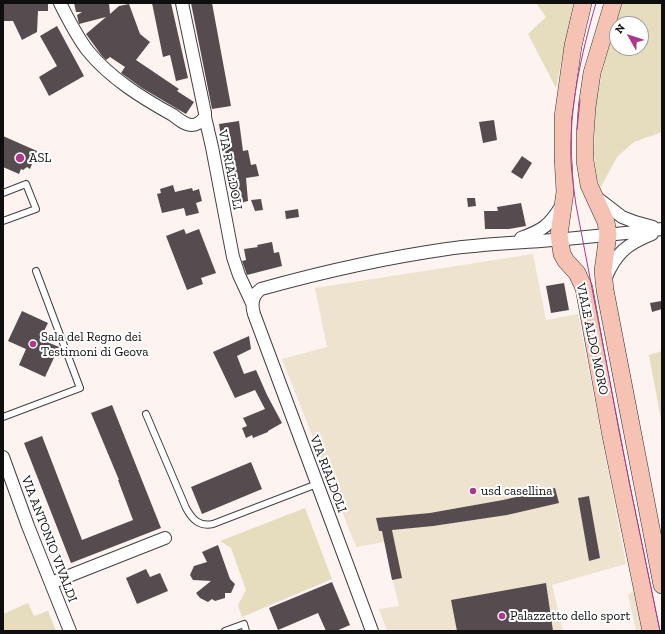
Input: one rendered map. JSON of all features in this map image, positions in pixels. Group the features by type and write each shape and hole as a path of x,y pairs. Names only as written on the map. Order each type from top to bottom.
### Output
{"street":[{"name":"VIA RIALDOLI","path":"60,3 87,50 112,75 169,113 189,124 197,124 204,117"},
{"path":"182,3 205,113 204,117"},
{"name":"VIALE ALDO MORO","path":"583,3 573,46 563,117 562,144 565,192 559,228 559,239 564,257 577,273 584,288 611,436 651,631"},
{"name":"VIALE ALDO MORO","path":"613,3 592,73 587,107 585,161 592,195 606,222 608,247 604,265 604,282 610,322 633,431 662,585"},
{"name":"VIA RIALDOLI","path":"204,117 212,147 233,257 238,275 254,297 254,314 260,332 372,631"},
{"path":"592,195 622,217 634,222 662,229"},
{"path":"510,242 543,228 554,218 564,201"},
{"path":"254,297 260,289 327,271 388,258 449,248 662,229"},
{"path":"604,282 615,259 621,251 634,242 662,229"},
{"name":"VIA ANTONIO VIVALDI","path":"3,457 70,631"},
{"path":"51,583 164,538"}],"lane":[{"path":"3,192 26,184 36,209 3,221"},
{"path":"3,417 80,388 36,271"},
{"path":"146,414 186,508 191,516 199,523 204,525 213,524 317,484"},
{"path":"225,631 244,624 246,631"}],"shaded area":[{"path":"536,3 573,3 556,88 528,34 546,17"},
{"path":"621,3 662,3 662,132 634,142 617,157 601,187 597,179 594,154 596,104 609,47 609,56 649,56 649,16 617,16"},
{"name":"usd casellina","path":"533,254 546,320 578,314 626,564 552,585 563,631 387,631 379,609 399,606 384,542 356,547 282,359 327,347 315,288"},
{"path":"662,351 662,425 649,355"},
{"path":"305,508 332,579 242,617 238,605 246,590 231,548 220,541"},
{"path":"632,592 635,593 644,631 636,631 628,595"},
{"path":"28,603 34,616 48,611 56,631 3,631 3,614"}],"building":[{"path":"3,3 48,3 48,11 38,11 37,32 22,40 13,21 3,21"},
{"path":"74,3 109,3 110,14 119,6 129,4 140,34 150,42 136,60 179,89 177,91 194,102 186,114 142,88 121,73 125,67 110,57 106,60 86,34 106,17 79,24 77,15 82,12 76,12"},
{"path":"152,3 171,3 188,78 176,81 170,55 163,57"},
{"path":"191,3 212,3 231,106 212,109"},
{"path":"57,26 84,76 49,96 39,77 57,66 40,36"},
{"path":"494,120 497,140 483,143 479,122"},
{"path":"239,121 243,151 248,150 251,165 256,164 259,176 246,178 248,201 232,205 228,170 226,170 219,124"},
{"path":"3,136 37,151 30,169 27,167 23,170 21,169 19,174 3,167"},
{"path":"522,156 532,163 522,179 511,172"},
{"path":"173,185 175,192 192,188 193,191 199,189 202,201 196,203 199,213 186,216 184,208 162,213 157,194 161,193 160,189"},
{"path":"467,198 475,198 476,206 468,207"},
{"path":"261,199 263,210 255,211 251,200"},
{"path":"521,203 526,226 509,229 485,229 484,211 498,211 497,207"},
{"path":"298,209 299,217 286,219 285,211"},
{"path":"184,229 186,234 199,229 216,273 201,278 203,284 187,290 166,236"},
{"path":"272,242 274,253 279,252 282,266 247,275 242,261 246,260 244,249 258,247 257,245"},
{"path":"564,283 569,310 551,313 546,286"},
{"path":"661,301 662,309 652,312 650,303"},
{"name":"Sala del Regno dei Testimoni di Geova","path":"22,311 48,323 40,339 59,347 45,377 19,365 26,349 8,341"},
{"path":"249,336 251,349 237,356 244,374 256,370 282,423 268,432 253,438 252,435 246,438 242,428 247,426 243,418 265,409 255,390 235,398 213,352"},
{"path":"112,405 161,528 71,563 24,443 42,436 82,540 133,520 119,480 91,413"},
{"path":"251,462 262,489 202,514 191,487"},
{"path":"555,488 559,503 507,515 433,526 392,530 402,578 392,580 382,531 379,531 376,518 430,513 503,500"},
{"path":"589,496 600,558 589,561 578,498"},
{"path":"218,545 230,579 235,584 231,593 225,593 225,598 215,601 212,599 208,602 200,598 196,593 211,581 193,580 190,575 194,566 207,562 202,552"},
{"path":"146,569 150,577 160,573 168,591 137,604 126,578"},
{"path":"332,582 350,625 336,631 326,631 318,613 278,630 269,608"},
{"name":"Palazzetto dello sport","path":"546,583 553,631 457,631 451,600"}],"tram line":[{"path":"596,3 585,42 574,102 571,142 572,173 576,205 630,486 660,631"},
{"path":"577,130 580,100"}],"place":[{"name":"ASL","path":"20,158"},
{"name":"Sala del Regno dei Testimoni di Geova","path":"33,344"},
{"name":"usd casellina","path":"473,491"},
{"name":"Palazzetto dello sport","path":"502,616"}]}
